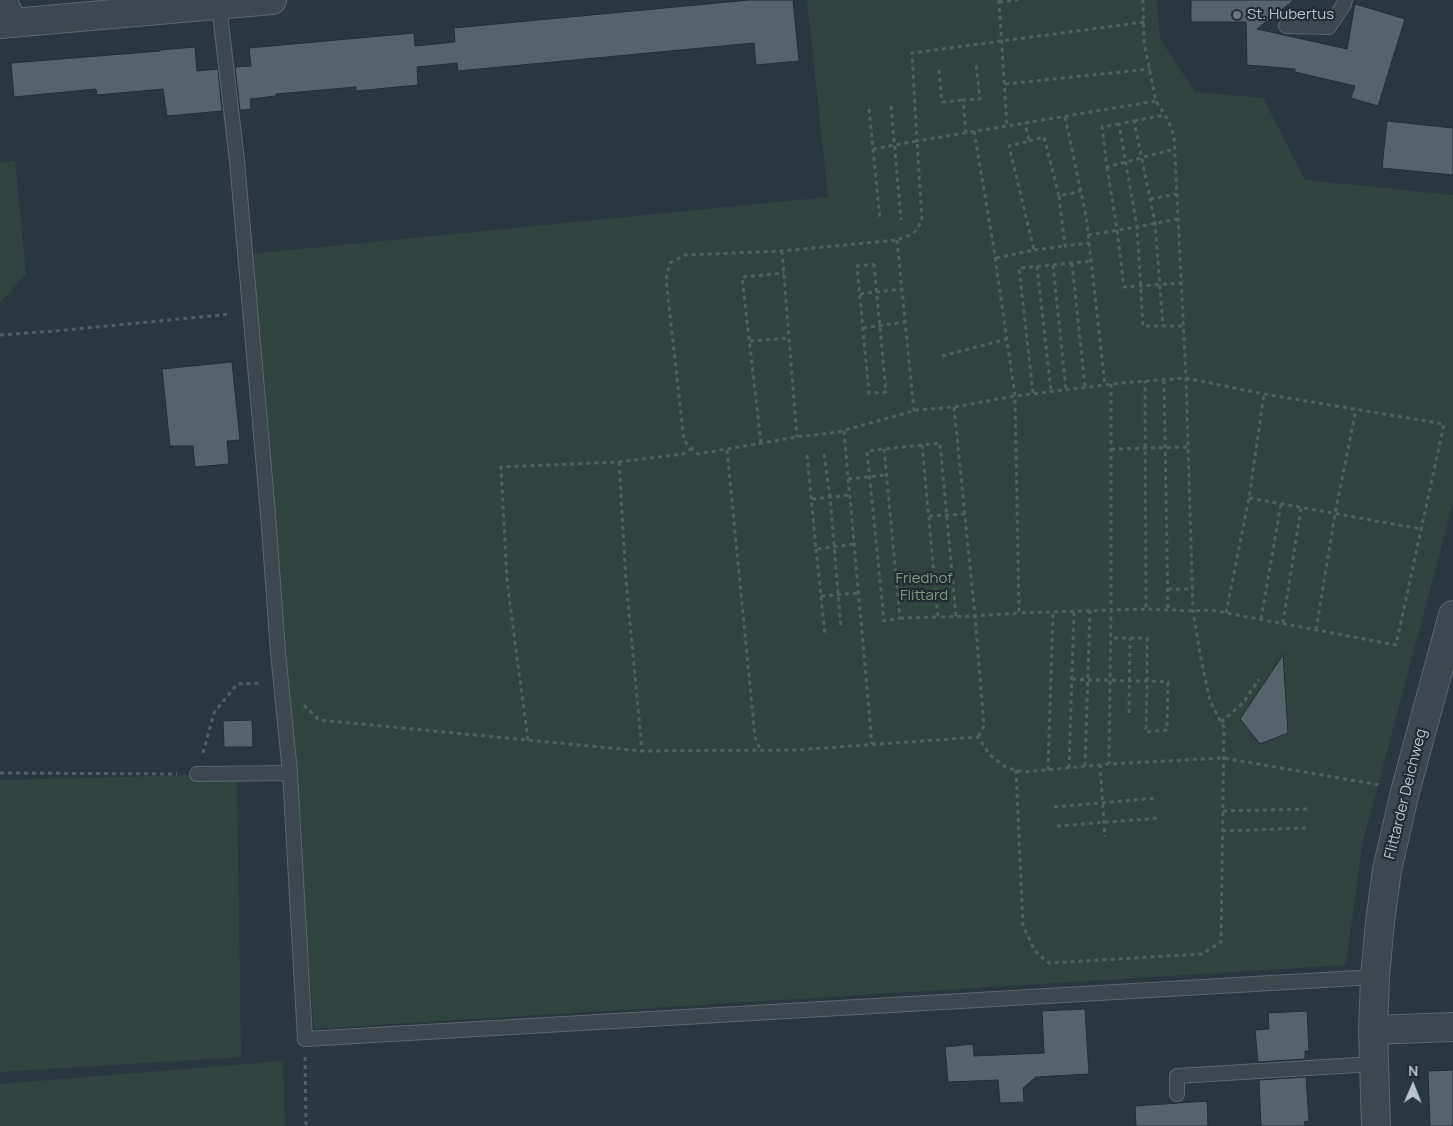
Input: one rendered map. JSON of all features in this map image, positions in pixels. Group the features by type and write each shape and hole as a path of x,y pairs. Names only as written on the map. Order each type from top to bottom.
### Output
{"street":[{"path":"5,16 219,5 272,0"},
{"name":"Flittarder Deichweg","path":"1376,1126 1373,1030 1375,977 1387,870 1405,792 1453,615"},
{"path":"1373,1030 1453,1027"}],"lane":[{"path":"1286,26 1329,27 1345,0"},
{"path":"219,5 237,161 278,652 290,773 304,1039 1375,977"},
{"path":"197,774 290,773"},
{"path":"1177,1094 1177,1076 1374,1064"}],"path":[{"path":"1007,126 999,1 1018,0"},
{"path":"1016,770 1023,926 1035,951 1049,963 1202,954 1221,942 1224,728 1210,701 1200,659 1193,612 1186,378 1174,136 1168,120 1156,101 1144,43 1143,0"},
{"path":"956,616 940,443 867,451 884,621 900,618 975,616 1090,610 1146,609 1193,612 1211,610 1396,645 1444,424 1264,394 1186,378 1051,391 954,407 914,411 844,431 698,454 684,442 666,279 670,263 686,255 782,251 897,240 914,234 922,221 912,53 1144,22"},
{"path":"939,70 942,102 980,99 976,65"},
{"path":"1005,84 1150,69"},
{"path":"963,100 966,133"},
{"path":"873,149 1156,101"},
{"path":"891,106 901,220"},
{"path":"869,109 880,220"},
{"path":"1165,115 1102,127 1124,287 1181,283"},
{"path":"1064,117 1086,216 1105,385"},
{"path":"1134,122 1155,223 1163,326"},
{"path":"1025,123 1029,140"},
{"path":"1119,124 1137,227 1143,326 1183,326"},
{"path":"974,131 996,258 1015,396 1019,613"},
{"path":"1034,250 1010,146 1044,137 1059,196 1065,246"},
{"path":"1108,167 1174,149"},
{"path":"1059,196 1081,191"},
{"path":"1150,199 1176,194"},
{"path":"1088,235 1178,219"},
{"path":"897,240 914,411"},
{"path":"996,258 1034,250 1089,243"},
{"path":"782,251 797,437"},
{"path":"1033,394 1019,268 1092,261"},
{"path":"1072,263 1085,387"},
{"path":"874,264 877,293 886,392 869,393 857,266 874,264"},
{"path":"1053,264 1066,390"},
{"path":"1037,266 1051,391"},
{"path":"761,443 742,278 784,273"},
{"path":"860,294 902,289"},
{"path":"0,335 234,313 250,314"},
{"path":"863,328 905,322"},
{"path":"750,341 789,338"},
{"path":"942,356 1007,339"},
{"path":"1164,380 1168,610"},
{"path":"1145,381 1146,609"},
{"path":"1110,764 1111,384"},
{"path":"1226,613 1249,498 1264,394"},
{"path":"954,407 984,726 978,737"},
{"path":"1316,630 1335,514 1356,409"},
{"path":"844,431 872,744"},
{"path":"922,445 938,617"},
{"path":"1111,448 1188,447"},
{"path":"528,740 507,581 501,467 618,462 683,454 692,448"},
{"path":"884,449 900,618"},
{"path":"727,450 755,737 760,749"},
{"path":"824,454 830,497 841,628"},
{"path":"807,455 825,635"},
{"path":"618,462 626,580 642,751"},
{"path":"848,479 886,475"},
{"path":"812,499 850,496"},
{"path":"1249,498 1421,530"},
{"path":"1261,619 1281,504"},
{"path":"1283,624 1301,508"},
{"path":"929,516 965,514"},
{"path":"816,549 854,544"},
{"path":"1168,589 1193,589"},
{"path":"821,596 858,592"},
{"path":"1086,766 1090,610"},
{"path":"1069,768 1074,611"},
{"path":"1048,770 1053,612"},
{"path":"1072,679 1088,680 1110,680 1130,681 1147,681 1168,682 1167,730 1146,732 1147,681 1148,638 1111,638"},
{"path":"1129,713 1130,638"},
{"path":"1221,722 1243,703 1259,679"},
{"path":"0,773 197,774 214,713 237,684 282,682 319,720 642,751 796,750 978,737"},
{"path":"978,737 990,755 1007,768 1024,772 1100,764 1223,758 1378,785 1405,792"},
{"path":"1100,764 1105,838"},
{"path":"1054,807 1157,798"},
{"path":"1223,811 1307,809"},
{"path":"1057,826 1160,818"},
{"path":"1222,831 1306,828"},
{"path":"304,1039 306,1126"}],"green space":[{"name":"Friedhof Flittard","path":"807,0 1157,0 1160,39 1195,92 1263,98 1305,180 1453,195 1453,504 1362,845 1346,965 314,1029 251,254 828,197"},
{"path":"15,161 26,274 0,303 0,163"},
{"path":"237,774 241,1057 0,1072 0,780"},
{"path":"283,1061 285,1126 0,1126 0,1084"}],"building":[{"path":"749,0 793,0 799,61 756,65 754,43 458,71 457,63 417,67 418,85 356,91 356,87 276,94 276,96 250,99 251,109 240,110 235,67 251,66 249,48 414,33 415,46 455,42 454,28"},
{"path":"1191,0 1294,0 1257,29 1347,49 1355,4 1405,19 1378,106 1351,98 1355,86 1295,72 1295,69 1247,65 1246,22 1191,22"},
{"path":"195,47 197,71 218,69 222,111 167,116 163,89 97,95 96,89 14,97 11,63"},
{"path":"1387,121 1453,128 1453,175 1382,168"},
{"path":"232,362 240,440 227,441 229,464 195,467 193,446 170,446 162,369"},
{"path":"1283,655 1288,733 1260,744 1240,719"},
{"path":"252,720 253,747 224,747 223,721"},
{"path":"1085,1009 1089,1074 1036,1077 1023,1088 1024,1102 1000,1103 998,1080 948,1082 945,1047 973,1044 974,1056 1044,1053 1042,1011"},
{"path":"1307,1011 1309,1051 1305,1051 1305,1059 1258,1062 1255,1030 1269,1029 1268,1013"},
{"path":"1453,1070 1453,1126 1430,1126 1428,1071"},
{"path":"1306,1077 1309,1121 1304,1122 1305,1126 1261,1126 1259,1080"},
{"path":"1207,1101 1208,1126 1136,1126 1135,1106"}],"place":[{"name":"St. Hubertus","path":"1237,15"}]}
